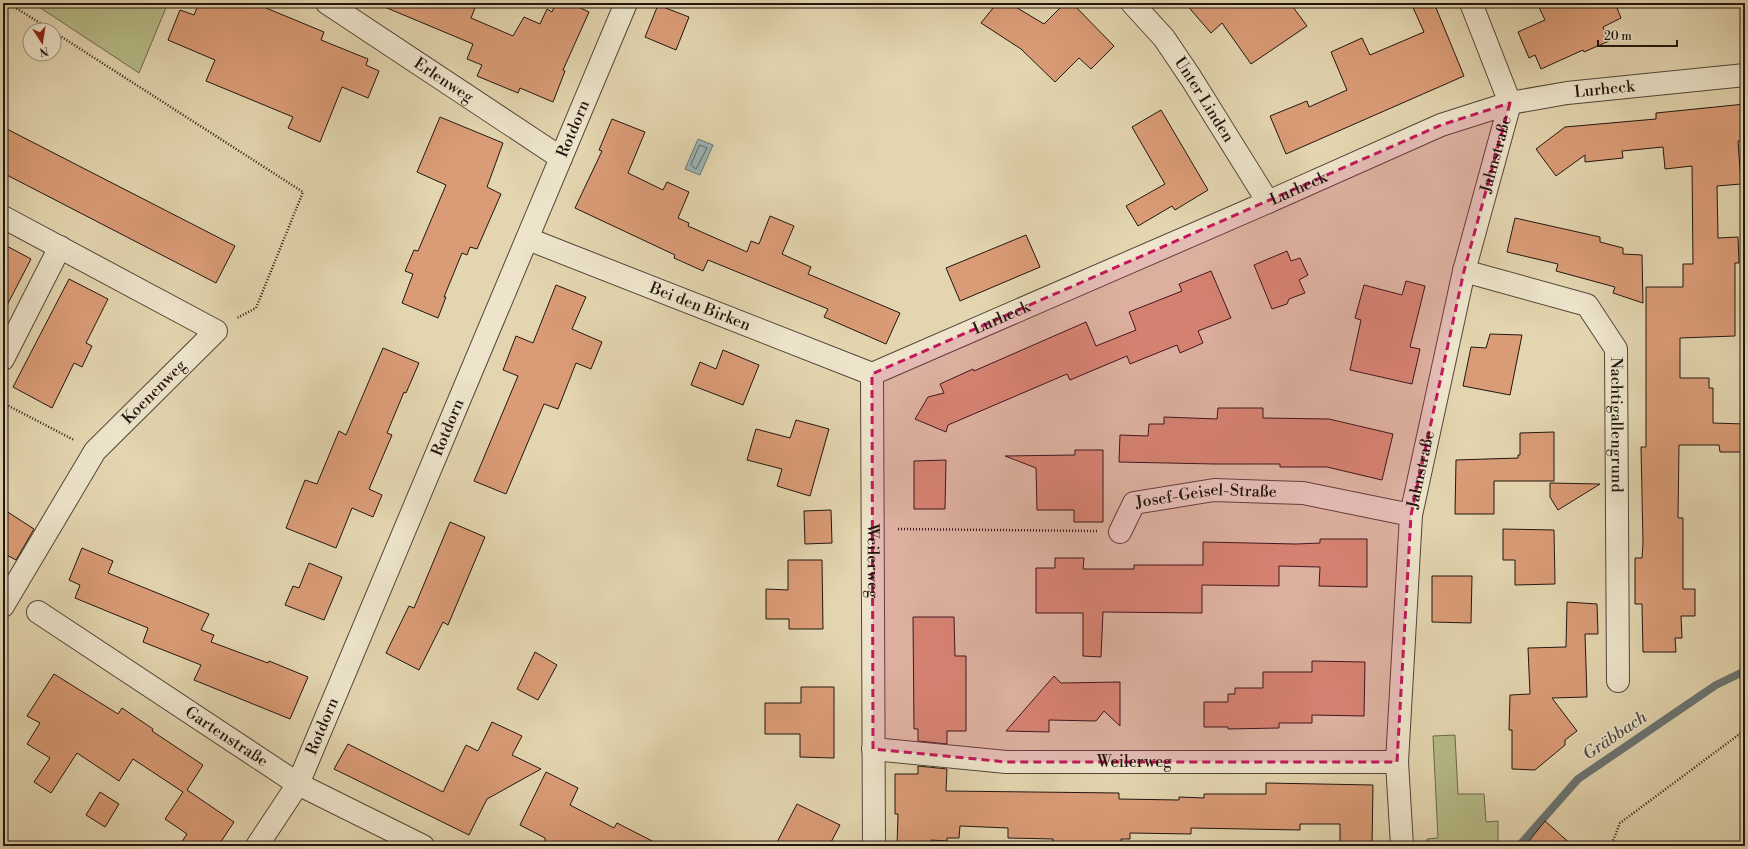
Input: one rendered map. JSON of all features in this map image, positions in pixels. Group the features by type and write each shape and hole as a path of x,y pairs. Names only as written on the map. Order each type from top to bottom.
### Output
{"street":[{"name":"Erlenweg","path":"327,3 561,158"},
{"name":"Rotdorn","path":"257,846 298,784 626,3"},
{"name":"Unter Linden","path":"1132,3 1164,38 1191,78 1268,202"},
{"path":"1471,3 1510,103"},
{"name":"Lurheck","path":"872,374 1441,125 1510,103 1567,93 1745,75"},
{"name":"Jahnstraße","path":"1402,846 1397,762 1411,514 1464,271 1510,103"},
{"path":"3,217 216,331"},
{"name":"Bei den Birken","path":"528,239 872,374"},
{"path":"3,359 60,247"},
{"name":"Nachtigallengrund","path":"1464,271 1587,305 1616,350 1618,681"},
{"name":"Koenenweg","path":"3,606 95,451 216,331"},
{"name":"Weilerweg","path":"872,374 874,846"},
{"name":"Josef-Geisel-Straße","path":"1120,532 1134,503 1214,490 1303,493 1411,514"},
{"name":"Gartenstraße","path":"38,612 298,784 423,846"},
{"name":"Weilerweg","path":"873,749 1006,762 1397,762"}],"path":[{"path":"18,3 16,8 38,22"},
{"path":"62,37 303,192 256,308 216,331"},
{"path":"3,403 95,451"},
{"name":"Josef-Geisel-Straße","path":"873,529 1120,532"},
{"path":"1611,846 1620,823 1745,730"},
{"path":"3,804 7,807 3,813"}],"highlighted area":[{"path":"1510,103 1464,271 1411,515 1397,762 1006,762 873,749 872,374 1441,125"}],"green space":[{"path":"33,3 168,3 139,73"},
{"path":"1455,735 1458,794 1484,794 1486,822 1498,821 1498,846 1427,846 1427,839 1438,838 1433,736"}],"water":[{"path":"698,139 713,145 700,175 685,169"}],"building":[{"path":"199,3 268,3 266,8 324,32 321,40 368,59 366,65 379,71 368,98 342,87 320,142 288,128 293,117 206,81 215,60 168,40 180,10 194,15"},
{"path":"375,3 477,3 471,18 513,36 524,17 540,24 547,9 552,12 556,3 570,3 589,12 563,70 565,71 553,102 520,88 518,93 477,76 482,65 467,59 473,44"},
{"path":"997,3 1009,3 1044,24 1065,3 1072,3 1114,46 1091,69 1079,58 1055,82 1021,49 981,23"},
{"path":"1185,3 1290,3 1307,26 1251,64 1222,23 1211,33"},
{"path":"1411,3 1434,3 1464,76 1286,154 1270,116 1307,101 1309,107 1347,90 1331,52 1362,38 1370,55 1424,32"},
{"path":"1537,3 1615,3 1621,18 1603,27 1609,41 1584,52 1583,50 1541,69 1535,55 1529,58 1518,32 1545,20"},
{"path":"658,5 689,17 676,50 645,37"},
{"path":"1745,104 1745,141 1738,141 1741,184 1717,186 1718,238 1738,237 1739,263 1735,263 1735,336 1680,338 1680,378 1709,378 1709,388 1713,388 1713,423 1745,424 1745,452 1720,452 1719,445 1679,445 1678,518 1683,518 1683,589 1695,589 1695,616 1681,616 1682,638 1675,638 1676,652 1643,652 1642,604 1635,604 1635,558 1642,558 1643,543 1641,447 1646,447 1646,287 1683,287 1683,264 1693,264 1692,166 1665,169 1663,147 1622,151 1623,158 1585,162 1585,155 1556,176 1536,149 1565,127 1656,119 1656,113"},
{"path":"1161,110 1208,190 1175,210 1172,206 1138,226 1126,206 1165,184 1132,127"},
{"path":"440,117 503,143 487,187 501,194 477,249 470,247 467,255 462,253 444,297 446,297 438,318 402,303 413,274 405,271 414,250 418,251 446,185 417,172"},
{"path":"612,119 645,132 628,173 663,190 667,182 689,192 678,218 689,223 688,226 747,252 751,241 759,244 770,216 794,226 782,254 811,267 808,274 900,313 886,344 824,317 828,309 708,260 703,271 674,258 675,255 575,208 602,151 599,150"},
{"path":"3,127 235,246 216,283 3,173"},
{"path":"1515,218 1600,237 1600,242 1623,248 1623,254 1642,255 1643,303 1613,293 1615,287 1556,271 1558,264 1507,252"},
{"path":"1026,235 1040,267 960,301 946,268"},
{"path":"3,244 31,259 3,313"},
{"path":"1287,251 1291,261 1300,258 1308,275 1299,280 1305,293 1289,299 1287,304 1272,309 1254,265"},
{"path":"1211,271 1231,318 1198,331 1203,343 1180,353 1177,345 1130,364 1127,356 1070,380 1067,374 948,425 946,432 915,419 928,397 944,393 940,384 973,369 974,371 1086,322 1096,346 1136,330 1129,312 1182,291 1179,284"},
{"path":"69,279 108,299 86,343 92,346 82,367 74,363 52,408 13,387"},
{"path":"1406,281 1425,286 1410,347 1420,349 1412,384 1350,370 1361,320 1355,318 1364,285 1402,295"},
{"path":"556,285 586,297 572,329 602,342 591,369 576,363 558,409 544,404 506,494 474,481 518,376 503,370 516,336 533,343"},
{"path":"1490,334 1522,335 1510,395 1463,386 1471,347 1486,348"},
{"path":"383,348 419,363 406,393 404,392 387,433 392,435 369,489 382,495 373,517 352,508 336,548 286,528 305,480 317,484 339,431 346,435"},
{"path":"723,350 759,365 743,405 691,385 700,362 716,369"},
{"path":"1218,408 1263,408 1263,418 1329,419 1393,434 1382,480 1327,467 1280,467 1280,464 1119,462 1120,435 1148,436 1149,424 1164,424 1164,417 1217,419"},
{"path":"796,420 829,429 810,496 777,486 782,469 747,460 756,429 790,438"},
{"path":"1554,432 1554,481 1494,481 1494,514 1455,514 1456,460 1518,458 1518,455 1520,455 1520,433"},
{"path":"1075,450 1103,450 1103,522 1074,522 1074,510 1037,510 1036,468 1005,456 1075,455"},
{"path":"946,460 945,509 914,509 914,461"},
{"path":"1550,483 1600,484 1558,510 1550,497"},
{"path":"3,509 34,529 16,560 3,553"},
{"path":"831,510 832,543 805,544 804,511"},
{"path":"450,522 485,537 448,625 443,622 419,670 386,653 409,606 414,608"},
{"path":"1503,529 1554,530 1555,584 1515,585 1515,560 1503,560"},
{"path":"1320,539 1367,539 1367,587 1319,586 1320,567 1279,566 1279,586 1202,585 1202,613 1103,612 1101,657 1083,656 1083,613 1036,613 1036,568 1055,568 1055,558 1084,558 1083,569 1134,569 1134,565 1203,565 1203,542 1296,544 1320,543"},
{"path":"82,548 113,561 108,573 209,614 201,630 214,635 211,642 268,663 269,661 308,677 290,719 194,680 201,665 143,642 148,628 75,598 80,585 69,580"},
{"path":"788,560 822,560 823,629 789,629 789,619 766,619 766,589 788,590"},
{"path":"309,563 342,577 324,620 285,605 293,586 299,588"},
{"path":"1432,576 1472,576 1471,623 1432,622"},
{"path":"1567,602 1597,604 1598,634 1585,634 1587,697 1552,698 1577,731 1565,740 1565,745 1535,770 1512,769 1512,730 1509,730 1510,695 1530,694 1528,648 1566,647"},
{"path":"913,617 954,617 955,656 966,656 966,731 947,731 947,744 918,741 918,729 914,729"},
{"path":"535,652 557,665 538,700 517,689"},
{"path":"1312,661 1365,662 1364,716 1312,715 1312,723 1279,723 1279,728 1228,729 1228,727 1204,727 1204,702 1228,702 1228,694 1235,694 1235,688 1263,688 1263,672 1312,672"},
{"path":"54,674 118,714 122,708 153,729 152,731 203,765 187,790 234,822 218,846 179,846 187,834 165,819 183,792 133,759 119,781 77,753 51,793 34,782 50,758 27,744 40,723 27,716"},
{"path":"1054,676 1061,683 1120,682 1120,726 1104,711 1096,721 1049,720 1049,732 1006,731"},
{"path":"801,687 834,687 834,758 800,757 800,734 765,734 765,703 801,703"},
{"path":"492,722 522,736 512,755 541,769 487,799 469,835 334,769 348,744 443,792 466,745 478,751"},
{"path":"918,766 947,769 946,791 1119,793 1119,799 1179,800 1179,797 1204,798 1204,794 1266,794 1266,783 1373,785 1372,846 1340,846 1340,824 1300,824 1300,830 1191,828 1191,834 1130,833 1130,839 1121,839 1121,846 1053,846 1053,839 1008,838 1008,828 960,826 959,838 947,838 947,841 931,840 931,846 897,846 898,814 895,814 895,774 918,774"},
{"path":"546,772 578,788 570,805 614,828 617,823 662,846 545,846 545,838 520,825"},
{"path":"100,792 119,804 105,827 86,815"},
{"path":"797,804 840,825 829,846 775,846"},
{"path":"1545,821 1573,846 1525,846"}],"waterway":[{"name":"Gräbbach","path":"1519,846 1578,779 1716,685 1745,671"}]}
